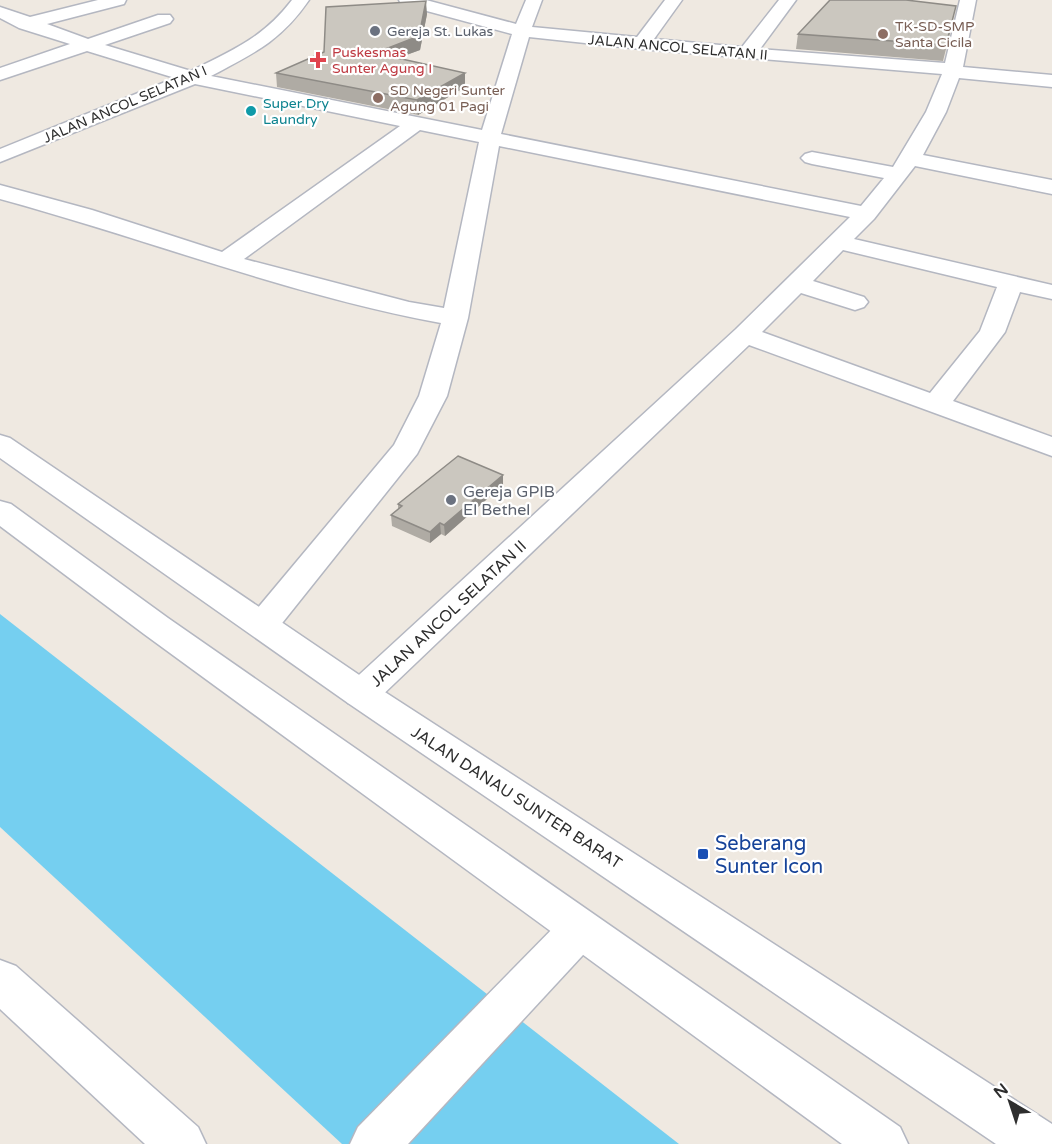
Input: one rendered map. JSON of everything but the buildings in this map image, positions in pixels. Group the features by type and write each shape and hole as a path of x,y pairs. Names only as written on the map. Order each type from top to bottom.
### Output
{"street":[{"path":"0,32 118,0"},
{"name":"JALAN ANCOL SELATAN I","path":"0,156 194,78 262,42 285,21 301,0"},
{"name":"JALAN ANCOL SELATAN II","path":"407,0 522,32 1052,81"},
{"path":"263,624 407,448 433,396 455,318 484,178 490,137 534,0"},
{"path":"641,44 674,0"},
{"path":"747,53 788,0"},
{"name":"JALAN ANCOL SELATAN II","path":"361,694 745,335 866,214 904,167 936,112 952,70 968,0"},
{"path":"0,12 88,45 194,78 866,214"},
{"path":"0,74 164,20"},
{"path":"225,261 417,123"},
{"path":"812,158 904,167 1052,187"},
{"path":"0,192 84,215 225,261 407,309 455,318"},
{"path":"838,242 1052,292"},
{"path":"936,404 992,332 1011,283"},
{"path":"796,284 855,302"},
{"path":"745,335 1052,447"},
{"name":"JALAN DANAU SUNTER BARAT","path":"0,444 361,694 1039,1144"},
{"path":"0,511 156,626 883,1144"},
{"path":"375,1144 580,929"},
{"path":"5,995 182,1144"}],"water":[{"path":"0,614 679,1144 342,1144 0,827"}],"place":[{"name":"Gereja St. Lukas","path":"375,31"},
{"name":"TK-SD-SMP Santa Cicila","path":"883,34"},
{"name":"Puskesmas Sunter Agung I","path":"318,60"},
{"name":"SD Negeri Sunter Agung 01 Pagi","path":"378,98"},
{"name":"Super Dry Laundry","path":"251,111"},
{"name":"Gereja GPIB El Bethel","path":"451,500"},
{"name":"Seberang Sunter Icon","path":"703,854"}]}
